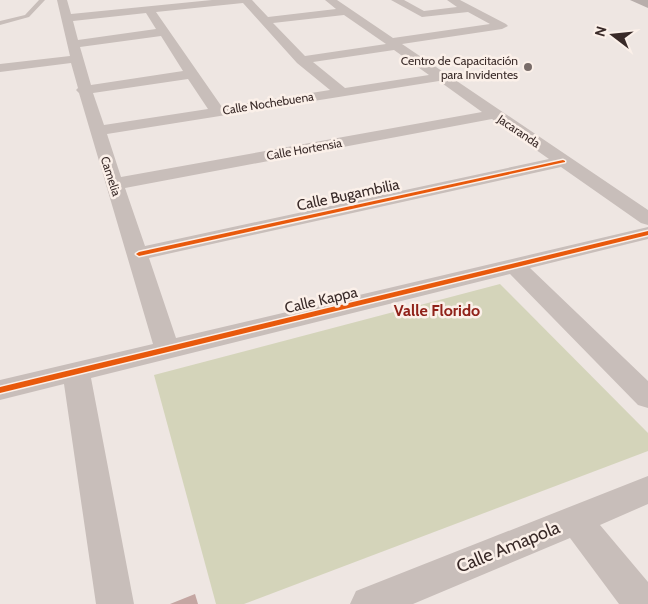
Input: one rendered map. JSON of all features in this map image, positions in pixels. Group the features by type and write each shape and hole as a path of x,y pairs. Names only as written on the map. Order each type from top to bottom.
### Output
{"street":[{"name":"Camelia","path":"62,0 84,90 167,349"},
{"path":"66,18 244,0 266,20 302,60 342,92"},
{"name":"Jacaranda","path":"330,0 648,219"},
{"path":"396,0 422,14 469,9"},
{"path":"302,60 502,26 452,0"},
{"path":"636,0 648,4"},
{"path":"149,10 217,111"},
{"path":"266,20 347,12"},
{"path":"0,68 164,32"},
{"path":"84,90 193,74"},
{"name":"Calle Nochebuena","path":"97,131 440,77"},
{"name":"Calle Hortensia","path":"114,184 494,114"},
{"name":"Calle Bugambilia","path":"138,254 563,161"},
{"name":"Calle Kappa","path":"0,390 648,233"},
{"path":"515,266 648,398"},
{"path":"76,371 115,604"},
{"name":"Calle Amapola","path":"369,604 648,490"},
{"path":"576,520 642,604"}],"lane":[{"path":"0,23 27,16 42,0"}],"green space":[{"path":"500,284 648,433 648,451 244,604 216,604 154,375"}],"building":[{"path":"195,594 198,604 170,604"}],"cycle path":[{"path":"139,254 563,161"},
{"path":"0,390 648,233"}],"place":[{"name":"Centro de Capacitación para Invidentes","path":"528,67"}],"district":[{"name":"Valle Florido","path":"437,310"}]}
